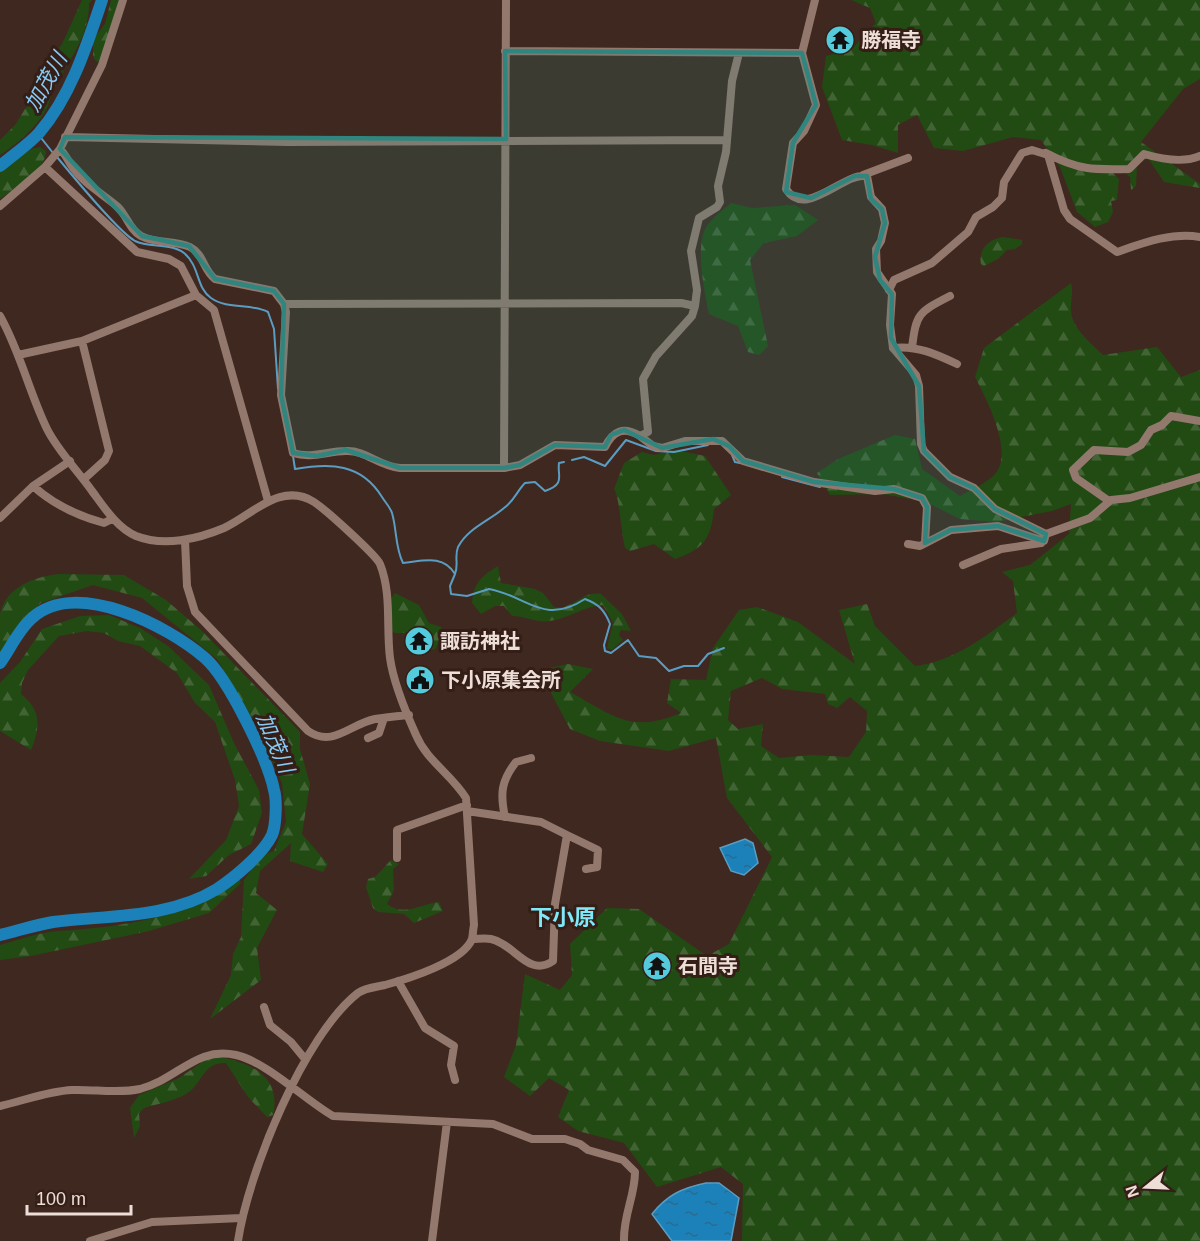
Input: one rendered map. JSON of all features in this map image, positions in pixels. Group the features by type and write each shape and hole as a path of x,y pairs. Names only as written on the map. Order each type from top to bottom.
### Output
{"street":[{"path":"0,207 45,167 56,154 102,65 123,0"},
{"path":"504,468 507,302 506,0"},
{"path":"815,0 802,53 816,105 804,131 793,143 786,189 793,196 811,198 822,195 855,176 908,158"},
{"path":"506,51 802,53"},
{"path":"640,436 648,432 643,379 656,356 692,316 695,306 697,290 692,251 699,218 717,207 720,202 718,186 726,140 732,81 739,54"},
{"path":"65,137 288,142 506,139 726,140"},
{"path":"889,290 894,280 932,263 968,232 976,217 993,207 1002,198 1004,182 1022,153 1032,150 1045,153 1079,169 1094,170 1129,169 1144,154 1159,159 1184,159 1200,156"},
{"path":"1045,153 1053,166 1064,210 1070,219 1117,252 1157,239 1189,235 1200,237"},
{"path":"56,154 70,160 73,167 98,192 119,208 134,231 142,237 158,242 189,246 203,258 209,274 215,279 274,291 284,304 286,329 281,395 293,453 317,456 346,450 364,454 385,466 393,467 504,468 520,465 555,446 605,447 611,435 617,431 633,431 653,446 662,448 685,441 722,441 743,461 814,482 875,491 894,489 922,498 927,507 926,543"},
{"path":"45,167 136,252 169,260 181,266 196,295 214,310 221,328 268,501"},
{"path":"863,175 867,176 871,196 882,209 885,223 875,256 877,272 889,290 893,301 890,325 893,348 915,375 920,386 921,444 924,452 950,477 974,488 995,509 1045,538"},
{"path":"18,355 82,341 196,295"},
{"path":"912,348 915,322 922,312 950,296"},
{"path":"284,304 507,302 681,303 695,306"},
{"path":"0,316 48,431 112,519 135,536 161,541 185,540 224,528 268,501 289,496 314,501 379,561 389,613 387,632 390,662 409,715 428,757 455,780 466,798 474,925 472,939 463,951 442,964 398,981 361,991 329,1022 305,1059 292,1086 246,1198 238,1241"},
{"path":"82,341 109,451 105,460 84,479"},
{"path":"893,348 932,351 957,363"},
{"path":"1109,501 1076,478 1073,470 1094,450 1128,452 1141,445 1151,430 1162,425 1171,416 1200,422"},
{"path":"0,518 33,486 70,461"},
{"path":"963,565 1000,549 1045,538 1090,518 1109,501 1120,497 1130,498 1200,477"},
{"path":"33,486 48,500 89,519 104,523 112,519"},
{"path":"908,544 920,546 951,530 998,526 1045,538"},
{"path":"185,540 187,586 195,612 308,731 318,737 335,737 373,719 409,715"},
{"path":"368,738 379,733 384,718"},
{"path":"505,817 501,798 502,783 516,762 531,758"},
{"path":"397,858 397,830 467,808 541,822 598,850 597,867 586,869"},
{"path":"472,939 491,939 502,944 530,965 547,966 554,961 555,904 567,835"},
{"path":"398,981 425,1028 454,1046 452,1065 455,1080"},
{"path":"264,1007 270,1025 291,1042 305,1059"},
{"path":"0,1106 69,1090 140,1089 171,1077 198,1058 215,1052 239,1056 292,1086 317,1107 333,1116 418,1118 493,1124 532,1139 565,1139 623,1160 635,1172 635,1183 624,1218 624,1241"},
{"path":"432,1241 447,1122"},
{"path":"90,1241 152,1221 241,1218"}],"highlighted area":[{"path":"505,51 802,53 816,105 793,143 786,192 811,198 855,176 867,176 871,199 882,209 885,223 875,257 880,280 892,294 891,338 919,386 924,451 950,477 974,488 995,509 1046,534 1044,541 998,526 951,530 925,543 927,507 922,498 894,489 814,482 743,461 729,446 713,439 662,448 624,430 611,435 605,447 555,445 520,465 504,468 400,468 346,450 317,456 293,453 281,395 284,304 274,291 215,279 189,246 142,236 60,149 65,137 506,139"}],"green space":[{"path":"82,0 92,0 89,3 86,27 53,91 46,110 26,135 0,155 0,140 15,125 46,76 45,67 62,44"},
{"path":"111,0 119,0 100,61 97,62 93,57 93,39 105,24"},
{"path":"851,0 1200,0 1200,79 1183,89 1141,142 1200,184 1200,188 1164,182 1148,158 1137,165 1136,186 1131,190 1130,177 1119,169 1109,169 1119,179 1117,200 1111,201 1113,212 1108,222 1095,227 1077,212 1060,167 1041,140 1013,137 963,151 934,148 917,115 898,125 898,153 872,145 842,140 822,87 826,56 852,49 876,23 870,8"},
{"path":"40,147 46,151 41,165 29,178 0,199 0,172 31,149"},
{"path":"731,203 752,208 795,205 818,220 797,236 764,243 750,260 768,346 759,355 748,352 738,326 709,314 705,294 701,256 703,234 712,220"},
{"path":"1003,237 1022,240 1022,244 1015,249 1007,250 998,259 984,266 981,264 983,249 989,242"},
{"path":"1071,283 1072,318 1083,335 1103,355 1157,347 1181,377 1200,370 1200,1241 742,1241 743,1184 721,1167 657,1187 624,1143 578,1131 558,1117 569,1090 549,1078 530,1096 504,1077 516,1045 525,974 560,990 572,975 570,944 607,908 639,909 707,956 729,944 772,857 727,798 716,738 669,751 600,741 570,729 539,670 568,664 593,669 570,692 611,715 635,722 648,722 681,713 667,703 671,679 706,680 713,648 739,610 757,607 798,622 855,664 839,610 867,604 875,626 915,666 929,664 956,654 1017,613 1013,581 1002,572 1030,565 1069,534 1071,504 1052,511 996,522 960,519 926,502 883,494 830,495 817,473 838,459 895,435 915,439 922,469 960,496 989,480 996,473 1002,452 996,425 975,377 984,348","holes":["762,678 782,689 825,694 828,704 837,708 850,697 867,711 866,732 849,757 811,755 779,758 761,746 763,724 738,729 728,720 731,691"]},
{"path":"676,450 705,456 731,495 714,509 708,535 693,551 675,559 654,544 630,551 625,548 618,500 614,489 624,463 642,452 654,455"},
{"path":"498,566 501,583 535,589 543,593 554,607 566,606 588,595 601,594 622,614 631,631 621,630 619,635 623,640 612,650 607,648 613,623 603,605 556,620 544,621 512,616 504,606 495,606 481,614 472,603 474,590 482,577"},
{"path":"58,574 124,575 166,600 201,630 300,732 300,749 310,784 302,834 328,864 323,872 290,861 291,843 260,871 256,893 277,910 257,948 261,980 210,1019 231,975 233,954 241,937 244,880 262,855 274,851 286,822 282,783 255,724 217,659 142,598 93,585 41,603 24,617 14,638 0,652 0,614 8,597 22,585"},
{"path":"395,593 419,605 429,623 441,627 442,637 435,649 431,650 430,638 421,631 396,633 390,631 392,597"},
{"path":"109,615 140,628 168,646 209,685 234,743 259,790 262,813 251,844 229,855 206,876 189,879 226,840 239,806 235,780 215,722 195,703 177,673 140,646 118,641 104,633 87,631 59,636 28,670 22,683 21,694 33,706 37,720 31,750 0,731 0,683 20,662 42,629 80,616"},
{"path":"391,860 399,864 393,869 394,890 387,904 393,908 406,910 439,902 443,911 414,923 404,914 378,912 373,908 366,887 368,879 375,877"},
{"path":"238,878 241,883 209,913 149,931 31,956 0,960 0,945 44,933 106,927 153,918 198,903 219,892"},
{"path":"211,1056 236,1061 258,1071 272,1089 275,1101 273,1115 267,1117 248,1097 226,1063 218,1064 207,1070 192,1090 186,1094 144,1108 139,1113 140,1126 134,1138 130,1108 139,1095 179,1078"}],"water":[{"path":"745,839 753,843 758,863 744,875 731,871 720,848"},
{"path":"706,1183 719,1183 739,1198 731,1241 672,1241 652,1214 676,1193"}],"waterway":[{"name":"加茂川","path":"0,166 39,133 60,103 77,70 102,0"},
{"path":"38,134 53,153"},
{"path":"57,157 95,202 128,236 141,243 173,248 184,253 193,264 203,289 211,298 225,304 268,312 274,329 278,389"},
{"path":"572,460 584,457 605,466 626,440 656,451 674,452 708,445"},
{"path":"732,455 735,462 740,463"},
{"path":"293,456 295,469 332,466 344,468 364,477 374,486 391,511 403,563 432,560 445,564 455,574 450,586 451,594 467,596 489,589 546,610 570,607 585,599 601,608 610,624 604,645 605,651 611,653 628,640 639,656 656,658 669,671 684,666 698,666 708,654 724,648"},
{"path":"455,574 456,554 462,540 507,505 525,483 535,482 545,491 556,486 559,479 559,463 564,462"},
{"path":"782,477 820,487"},
{"name":"加茂川","path":"0,663 27,623 51,607 72,603 96,605 121,611 146,621 189,645 205,658 225,683 256,740 274,790 276,806 272,835 262,850 231,879 198,899 158,911 53,922 0,935"}],"place":[{"name":"勝福寺","path":"840,40"},
{"name":"諏訪神社","path":"419,641"},
{"name":"下小原集会所","path":"420,680"},
{"name":"石間寺","path":"657,966"}],"district":[{"name":"下小原","path":"563,917"}]}
